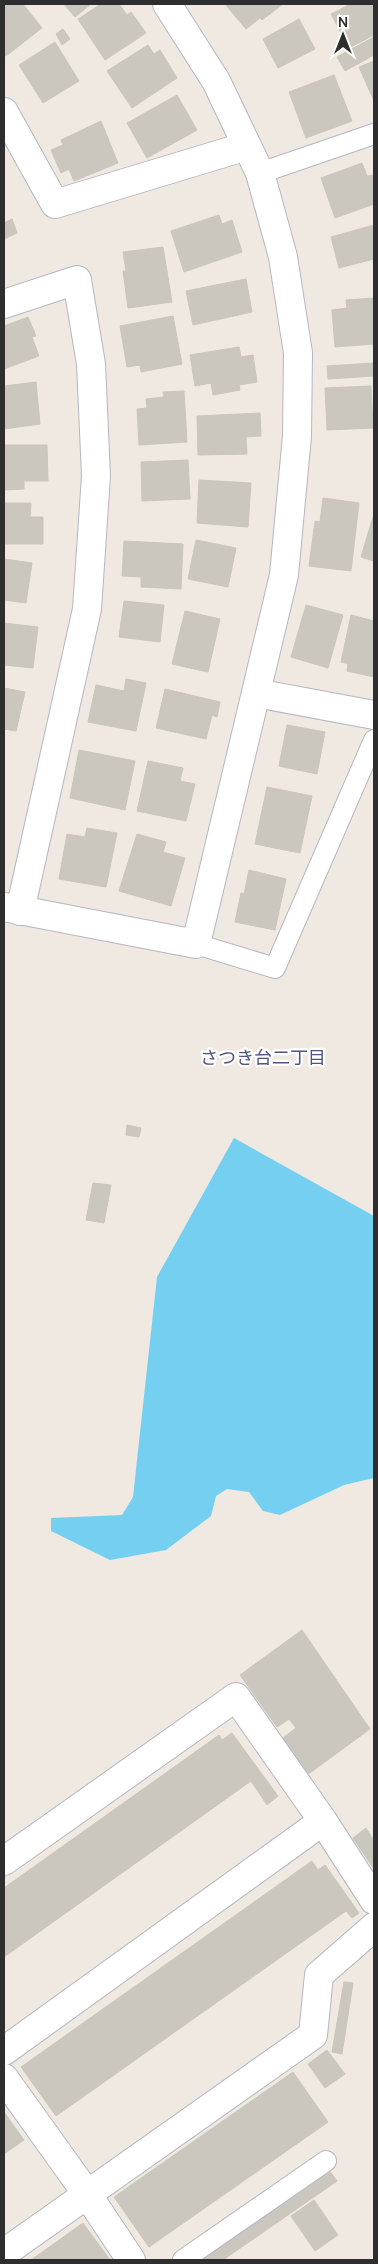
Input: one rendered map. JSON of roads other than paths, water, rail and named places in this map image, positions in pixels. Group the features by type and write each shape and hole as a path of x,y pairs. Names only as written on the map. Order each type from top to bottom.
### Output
{"street":[{"path":"167,4 216,81 260,173 283,256 298,353 298,436 284,575 196,944"},
{"path":"4,112 55,204 248,146"},
{"path":"260,173 374,134"},
{"path":"4,304 77,280 91,364 96,476 86,610 12,909 196,944 275,968 374,740"},
{"path":"256,693 374,715"},
{"path":"4,1860 236,1697 323,1821 374,1900"},
{"path":"4,2051 323,1821"},
{"path":"4,2253 313,2035 319,1975 374,1927"},
{"path":"4,2078 88,2194 131,2260"},
{"path":"183,2260 326,2161"}],"water":[{"path":"234,1138 374,1216 374,1478 344,1485 280,1515 263,1511 249,1492 227,1489 216,1496 211,1516 166,1550 110,1560 51,1531 51,1518 122,1515 133,1497 157,1277"}],"district":[{"name":"さつき台二丁目","path":"263,1058"}]}
